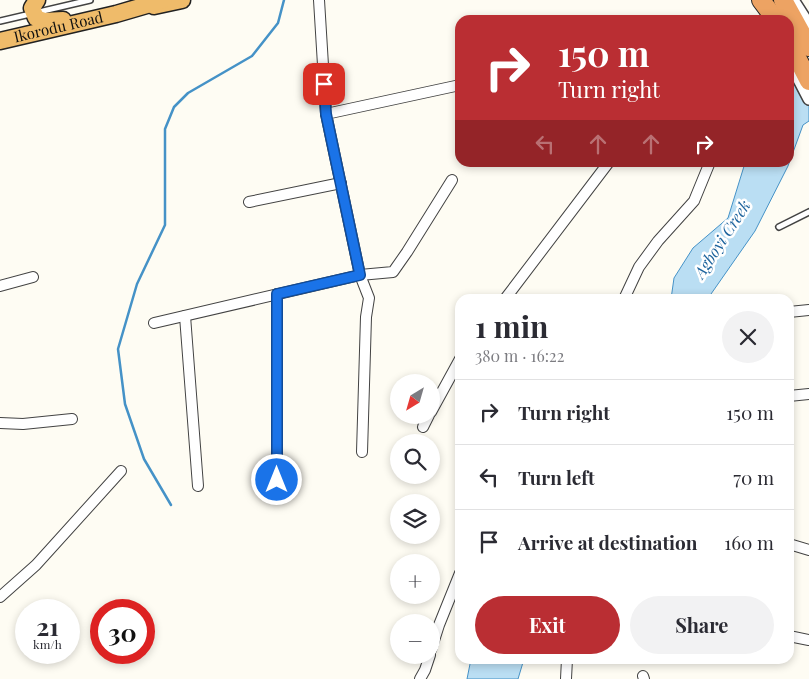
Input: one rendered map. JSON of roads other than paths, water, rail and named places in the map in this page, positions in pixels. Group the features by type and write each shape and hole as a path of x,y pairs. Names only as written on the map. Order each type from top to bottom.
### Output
{"highway":[{"name":"Ikorodu Road","path":"116,14 164,0"},
{"name":"Ikorodu Road","path":"0,41 182,0"},
{"path":"35,7 36,18 44,21 116,14"},
{"path":"794,46 801,60"}],"street":[{"path":"319,0 326,114 360,275 369,298 366,317 362,452"},
{"path":"755,0 764,15"},
{"path":"793,0 807,16"},
{"path":"801,60 809,99"},
{"path":"326,114 455,85"},
{"path":"509,294 605,167"},
{"path":"626,294 639,267 658,241 694,201 708,167"},
{"path":"154,323 360,275 393,272 452,180"},
{"path":"249,202 342,183"},
{"path":"0,286 33,277"},
{"path":"277,294 277,498"},
{"path":"794,312 809,310"},
{"path":"185,316 198,486"},
{"path":"440,395 455,368"},
{"path":"794,396 809,394"},
{"path":"0,423 23,424 72,419"},
{"path":"0,597 36,565 121,471"},
{"path":"794,546 809,550"},
{"path":"440,623 455,585"},
{"path":"794,637 809,640"},
{"path":"420,679 427,664"},
{"path":"566,679 567,664"}],"lane":[{"path":"0,21 35,7 90,0"},
{"path":"794,39 801,60"},
{"path":"780,227 809,212"}],"water":[{"path":"809,78 809,121 803,125 794,150 794,85"},
{"name":"Agboyi Creek","path":"744,167 787,167 755,231 711,294 672,294 674,278 693,248 728,218"},
{"path":"470,664 522,664 518,679 467,679"}],"waterway":[{"path":"171,505 144,459 125,404 118,349 137,284 165,225 165,129 174,107 188,93 252,56 278,23 284,0"}]}
